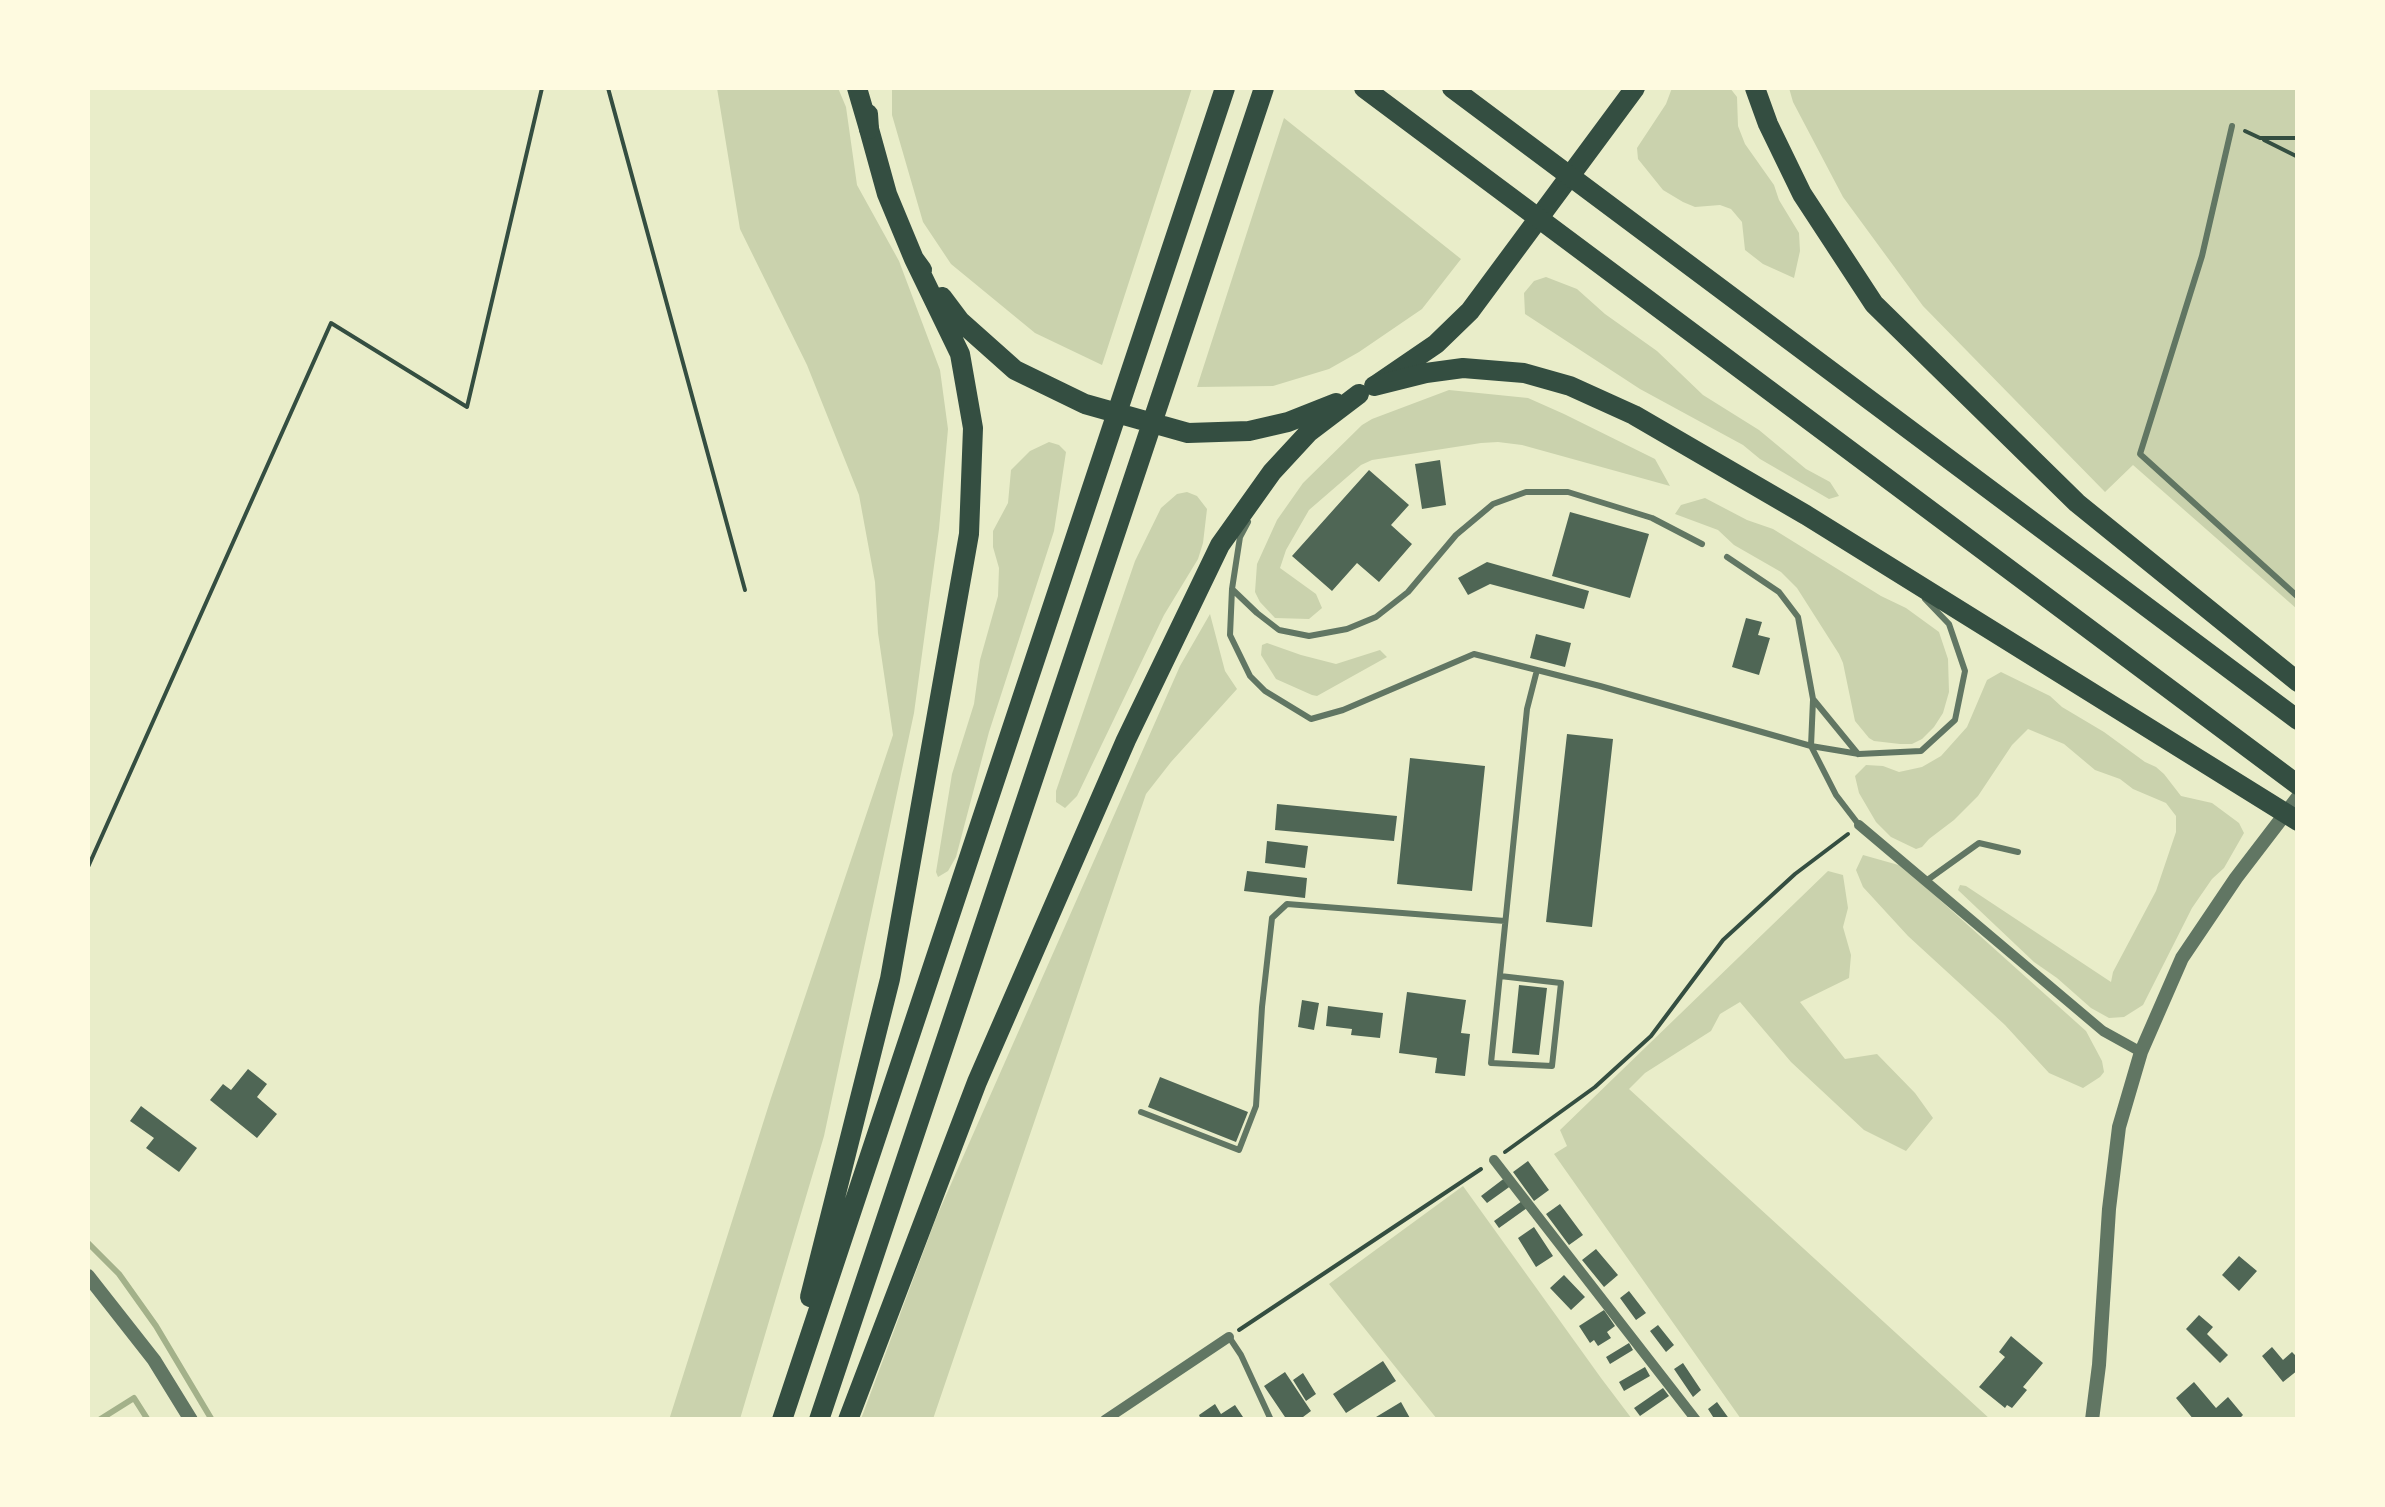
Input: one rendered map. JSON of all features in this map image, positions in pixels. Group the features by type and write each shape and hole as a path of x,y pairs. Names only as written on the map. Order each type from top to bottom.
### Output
{"highway":[{"path":"780,1420 890,979 969,534 973,428 960,354 887,194 858,88"},
{"path":"866,88 869,129"},
{"path":"780,1420 1226,88"},
{"path":"819,1420 1264,88"},
{"path":"1364,88 2298,786"},
{"path":"1452,88 2298,720"},
{"path":"848,1420 976,1082 1126,740 1220,545 1272,472 1309,432 1436,344 1470,311 1635,88"},
{"path":"1755,88 1802,194 1874,304 2077,504 2298,682"},
{"path":"914,259 960,321 1015,370 1085,404 1188,433 1249,431 1288,422 1367,390 1463,368 1524,373 1570,386 1634,415 1806,515 2298,821"}],"street":[{"path":"2092,1420 2117,1144 2141,1052 2182,958 2298,797"},
{"path":"1859,825 2103,1031 2141,1052"},
{"path":"1494,1160 1696,1420"},
{"path":"88,1276 154,1360 191,1420"},
{"path":"1105,1420 1230,1337"}],"lane":[{"path":"2232,126 2202,256 2140,454 2298,597"},
{"path":"1272,472 1240,537 1230,635 1250,676 1264,691 1311,719 1343,710 1474,654 1811,746 1859,754 1921,752 1955,720 1965,670 1950,624 1900,573"},
{"path":"1232,589 1279,630 1309,636 1348,628 1376,616 1408,592 1456,535 1494,504 1526,492 1568,492 1652,518 1702,544"},
{"path":"1727,557 1780,592 1798,617 1813,699 1811,746 1836,795 1859,825"},
{"path":"1500,976 1562,983 1552,1066 1491,1063 1527,708 1537,670"},
{"path":"1813,699 1859,754"},
{"path":"1926,882 1978,842 2018,852"},
{"path":"1141,1112 1239,1150 1256,1106 1272,918 1286,904 1505,921"},
{"path":"1230,1337 1271,1420"}],"path":[{"path":"88,867 331,323 467,407 542,88"},
{"path":"608,88 745,590"},
{"path":"2232,126 2298,157"},
{"path":"2260,138 2298,138"},
{"path":"1230,1337 1494,1160 1595,1086 1651,1036 1723,940 1796,874 1859,825"}],"green space":[{"path":"717,88 838,88 846,107 857,185 899,261 940,370 948,429 914,713 824,1136 740,1419 669,1420 771,1098 893,735 875,582 859,495 807,365 740,229"},
{"path":"892,88 1192,88 1102,365 1035,333 951,264 923,222 892,115"},
{"path":"1672,88 1730,88 1737,97 1738,126 1745,144 1774,185 1799,233 1794,278 1763,264 1745,250 1742,222 1731,209 1720,205 1695,207 1683,202 1663,190 1638,159 1637,148"},
{"path":"1789,88 2297,88 2297,609 2133,465 2105,492 1923,306 1843,197"},
{"path":"1284,118 1461,259 1422,309 1329,369 1273,386 1197,387"},
{"path":"1546,277 1577,289 1657,351 1703,395 1830,482 1839,496 1829,499 1743,445 1640,389 1525,314 1524,293 1534,281"},
{"path":"1449,390 1528,398 1655,459 1670,486 1522,445 1498,442 1372,460 1309,510 1286,550 1280,568 1316,594 1322,608 1309,619 1275,618 1255,592 1257,564 1277,520 1303,483 1362,425"},
{"path":"1049,442 1066,452 1054,531 989,732 956,857 948,871 938,877 952,774 974,704 980,660 998,596 999,568 993,531 1008,503 1011,470 1030,451"},
{"path":"1177,494 1197,496 1207,509 1198,559 1164,615 1077,796 1065,808 1056,802 1056,791 1135,561 1161,508"},
{"path":"1705,498 1773,529 1939,632 1948,659 1949,692 1943,713 1922,739 1900,744 1869,738 1855,721 1839,654 1797,588 1781,572 1734,545 1718,530 1675,514 1681,505"},
{"path":"1210,614 1225,671 1237,689 1146,794 933,1419 861,1419 936,1218 1180,666"},
{"path":"1267,643 1336,664 1380,650 1387,657 1317,696 1276,679 1261,655 1262,645"},
{"path":"2001,672 2050,696 2156,767 2181,796 2212,803 2239,823 2244,833 2224,868 2192,908 2143,1005 2124,1017 2109,1018 2091,1008 2034,962 1958,890 1960,885 1966,886 2111,982 2156,891 2176,832 2176,816 2166,803 2095,770 2064,744 2028,729 2012,745 1978,796 1922,847 1916,849 1891,837 1876,822 1859,793 1855,776 1866,765 1899,772 1922,767 1941,756 1967,727 1987,680"},
{"path":"1863,855 1902,866 2086,1031 2102,1061 2104,1072 2100,1077 2083,1088 2049,1073 1863,887 1856,870"},
{"path":"1828,871 1843,875 1848,908 1843,927 1851,955 1849,978 1800,1002 1845,1059 1877,1054 1933,1118 1906,1151 1864,1130 1791,1062 1740,1002 1720,1014 1711,1031 1645,1073 1629,1089 1990,1419 1741,1419 1554,1154 1567,1146 1560,1130"},
{"path":"1463,1186 1632,1419 1437,1419 1329,1284"}],"building":[{"path":"1440,460 1446,505 1422,509 1415,464"},
{"path":"1369,470 1409,505 1391,525 1412,544 1379,582 1357,563 1332,591 1292,556"},
{"path":"1570,512 1649,534 1630,598 1552,576"},
{"path":"1487,562 1589,591 1584,609 1490,584 1468,595 1458,578"},
{"path":"1746,618 1762,622 1758,635 1770,638 1759,675 1732,667"},
{"path":"1536,634 1571,643 1565,667 1530,658"},
{"path":"1567,734 1613,739 1592,927 1546,922"},
{"path":"1410,758 1485,766 1472,891 1397,884"},
{"path":"1277,804 1397,816 1394,841 1275,830"},
{"path":"1267,841 1308,846 1305,868 1265,863"},
{"path":"1247,871 1307,878 1305,898 1244,891"},
{"path":"1519,985 1547,988 1539,1055 1512,1053"},
{"path":"1407,992 1466,1000 1461,1033 1470,1034 1465,1076 1435,1073 1437,1058 1399,1053"},
{"path":"1302,1000 1319,1003 1314,1030 1298,1027"},
{"path":"1328,1006 1383,1013 1380,1038 1351,1035 1352,1029 1326,1026"},
{"path":"248,1069 267,1084 257,1097 277,1114 257,1138 210,1100 223,1084 231,1090"},
{"path":"1160,1077 1248,1112 1236,1142 1148,1107"},
{"path":"141,1106 197,1148 179,1172 146,1148 154,1138 130,1121"},
{"path":"1528,1161 1549,1190 1534,1201 1513,1172"},
{"path":"1506,1177 1512,1185 1487,1203 1481,1196"},
{"path":"1522,1201 1527,1208 1499,1228 1494,1221"},
{"path":"1560,1204 1583,1235 1569,1245 1546,1214"},
{"path":"1534,1227 1553,1256 1536,1267 1518,1238"},
{"path":"1596,1249 1618,1275 1604,1287 1582,1260"},
{"path":"2239,1256 2257,1271 2239,1291 2222,1275"},
{"path":"1564,1275 1585,1297 1571,1310 1550,1288"},
{"path":"1629,1291 1646,1313 1636,1320 1620,1298"},
{"path":"1604,1310 1615,1326 1607,1332 1611,1338 1598,1346 1594,1340 1590,1343 1579,1326"},
{"path":"2199,1315 2213,1327 2207,1334 2228,1355 2220,1363 2186,1329"},
{"path":"1658,1325 1674,1345 1666,1352 1650,1331"},
{"path":"2011,1336 2043,1363 2012,1408 2005,1408 1979,1387 2005,1357 1999,1352"},
{"path":"1629,1343 1633,1350 1610,1364 1606,1357"},
{"path":"2272,1347 2283,1360 2292,1352 2298,1358 2298,1370 2283,1382 2262,1356"},
{"path":"1383,1361 1396,1381 1346,1413 1333,1394"},
{"path":"1683,1363 1701,1390 1693,1397 1674,1369"},
{"path":"1645,1367 1650,1376 1624,1391 1619,1382"},
{"path":"1285,1372 1311,1411 1299,1420 1287,1420 1264,1386"},
{"path":"1303,1373 1316,1394 1306,1401 1293,1380"},
{"path":"2194,1382 2216,1408 2228,1397 2243,1415 2238,1420 2194,1420 2176,1398"},
{"path":"1663,1388 1669,1396 1640,1416 1634,1408"},
{"path":"1401,1402 1411,1420 1371,1420"},
{"path":"1717,1402 1730,1420 1715,1420 1708,1409"},
{"path":"1215,1404 1221,1414 1235,1405 1245,1420 1201,1420 1199,1415"}],"waterway":[{"path":"88,1243 119,1274 156,1326 212,1420"},
{"path":"99,1420 134,1398 148,1420"}]}
